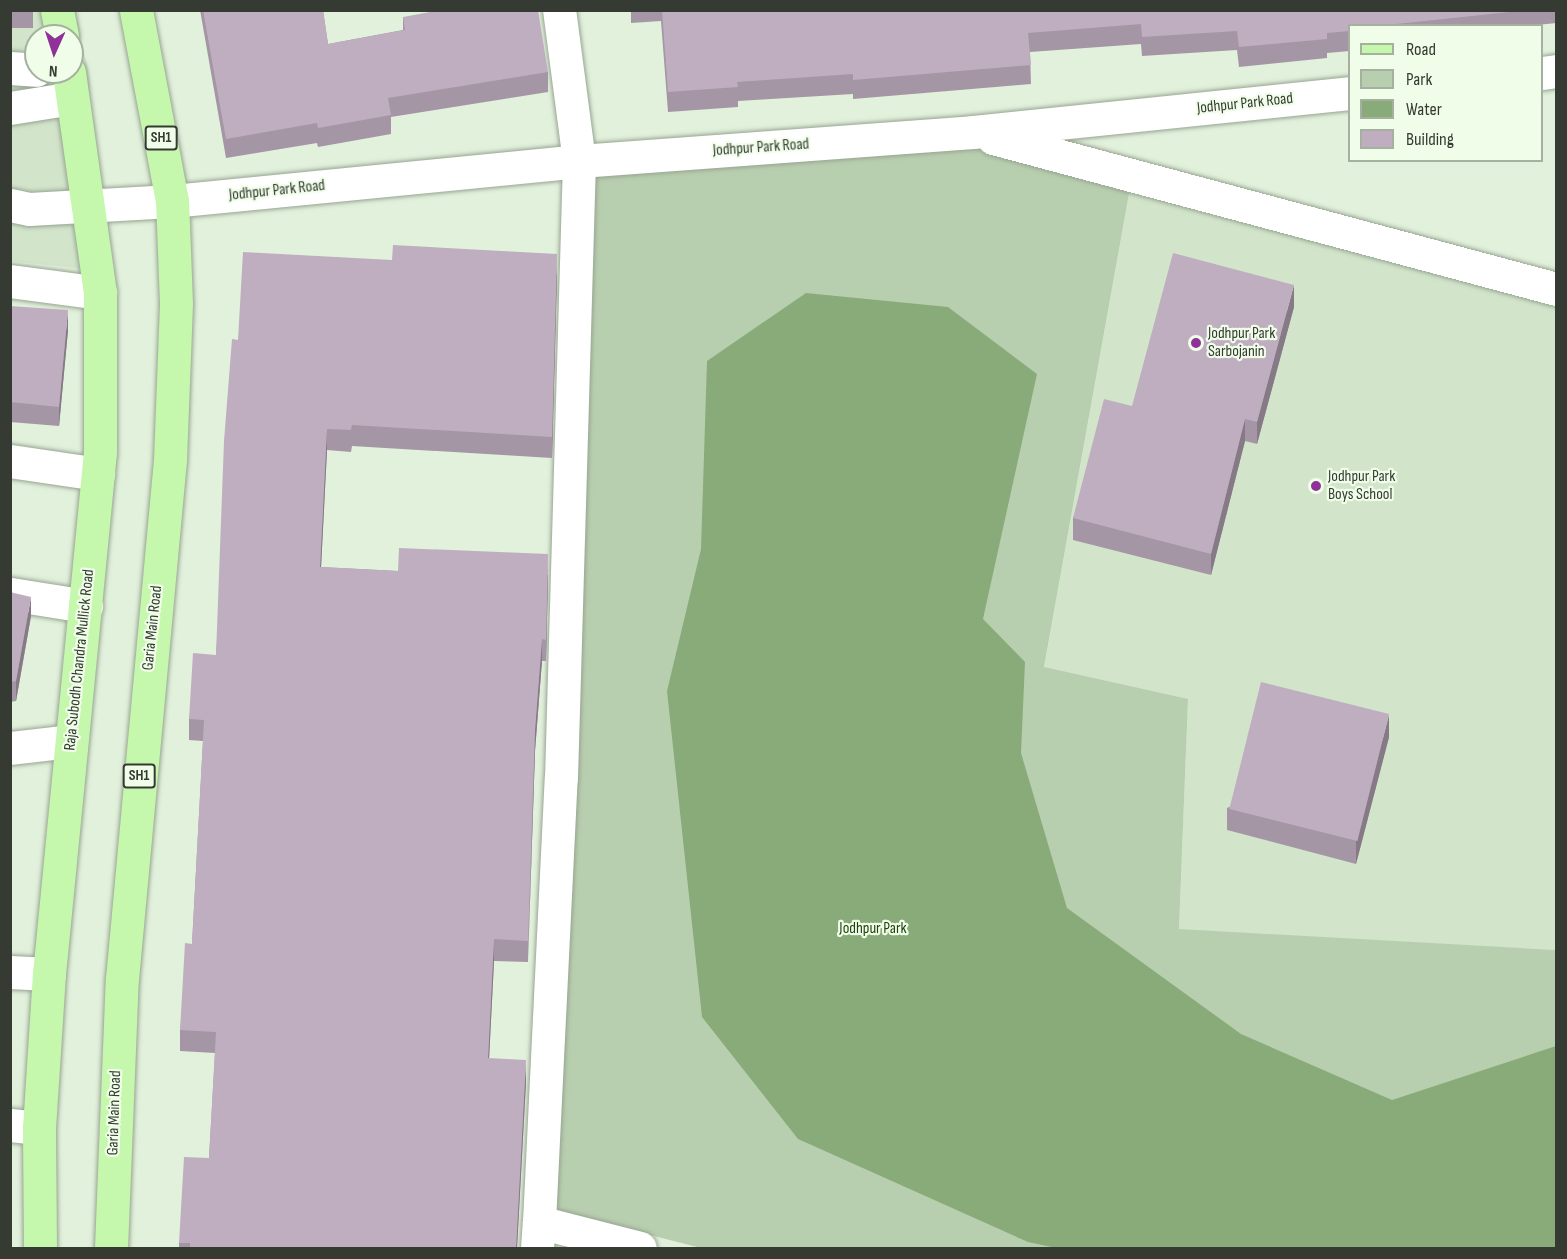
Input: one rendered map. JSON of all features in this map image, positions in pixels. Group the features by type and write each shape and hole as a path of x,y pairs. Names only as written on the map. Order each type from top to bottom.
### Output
{"main road":[{"name":"Garia Main Road","path":"111,1248 122,980 170,460 176,303 172,201 136,10"},
{"name":"Raja Subodh Chandra Mullick Road","path":"40,1248 25,1126 49,974 98,474 100,293 71,85"}],"street":[{"path":"559,10 579,161 561,778 538,1235 640,1248"},
{"path":"10,108 71,85"},
{"name":"Jodhpur Park Road","path":"10,206 30,209 172,201 579,161 973,132 1348,93"},
{"path":"973,132 1557,289"},
{"path":"10,280 100,293"},
{"path":"10,461 98,474"},
{"path":"10,594 86,606"},
{"path":"10,748 71,741"},
{"path":"10,972 49,974"}],"shaded area":[{"path":"11,11 76,11 79,24 24,24 24,84 84,84 84,50 90,80 84,269 11,261"},
{"name":"Jodhpur Park Boys School","path":"1130,188 1556,304 1556,950 1179,930 1188,700 1044,668"}],"green space":[{"name":"Jodhpur Park","path":"969,143 1130,188 1044,667 1188,699 1179,929 1556,950 1556,1248 701,1248 552,1210 592,170"}],"water":[{"path":"806,293 948,307 1037,374 983,619 1025,662 1021,753 1067,908 1241,1034 1392,1100 1556,1046 1556,1248 1056,1248 1028,1242 798,1139 702,1017 667,691 701,549 707,361"}],"building":[{"path":"203,10 323,10 328,44 405,30 403,17 441,10 538,10 548,72 388,98 391,115 318,128 317,123 226,139"},
{"path":"662,10 1519,10 1396,24 1348,24 1348,31 1327,33 1327,39 1239,47 1237,31 1142,37 1141,24 1028,33 1031,65 853,80 853,74 737,82 738,87 668,92"},
{"path":"393,245 557,254 552,437 352,425 351,430 327,429 320,567 398,571 399,548 548,554 546,640 542,639 535,730 528,941 494,939 488,1058 526,1060 516,1248 190,1248 190,1243 179,1243 184,1157 209,1158 216,1032 180,1030 185,943 192,944 204,720 189,719 193,653 216,655 224,441 232,339 238,340 243,252 392,260"},
{"path":"1173,253 1294,285 1257,422 1245,419 1211,554 1073,518 1104,399 1132,406"},
{"path":"10,306 68,310 59,407 10,402"},
{"path":"10,592 31,597 16,681 10,682"},
{"path":"1261,682 1389,714 1357,841 1229,809"}],"place":[{"name":"Jodhpur Park Sarbojanin","path":"1196,343"},
{"name":"Jodhpur Park Boys School","path":"1316,486"}]}
